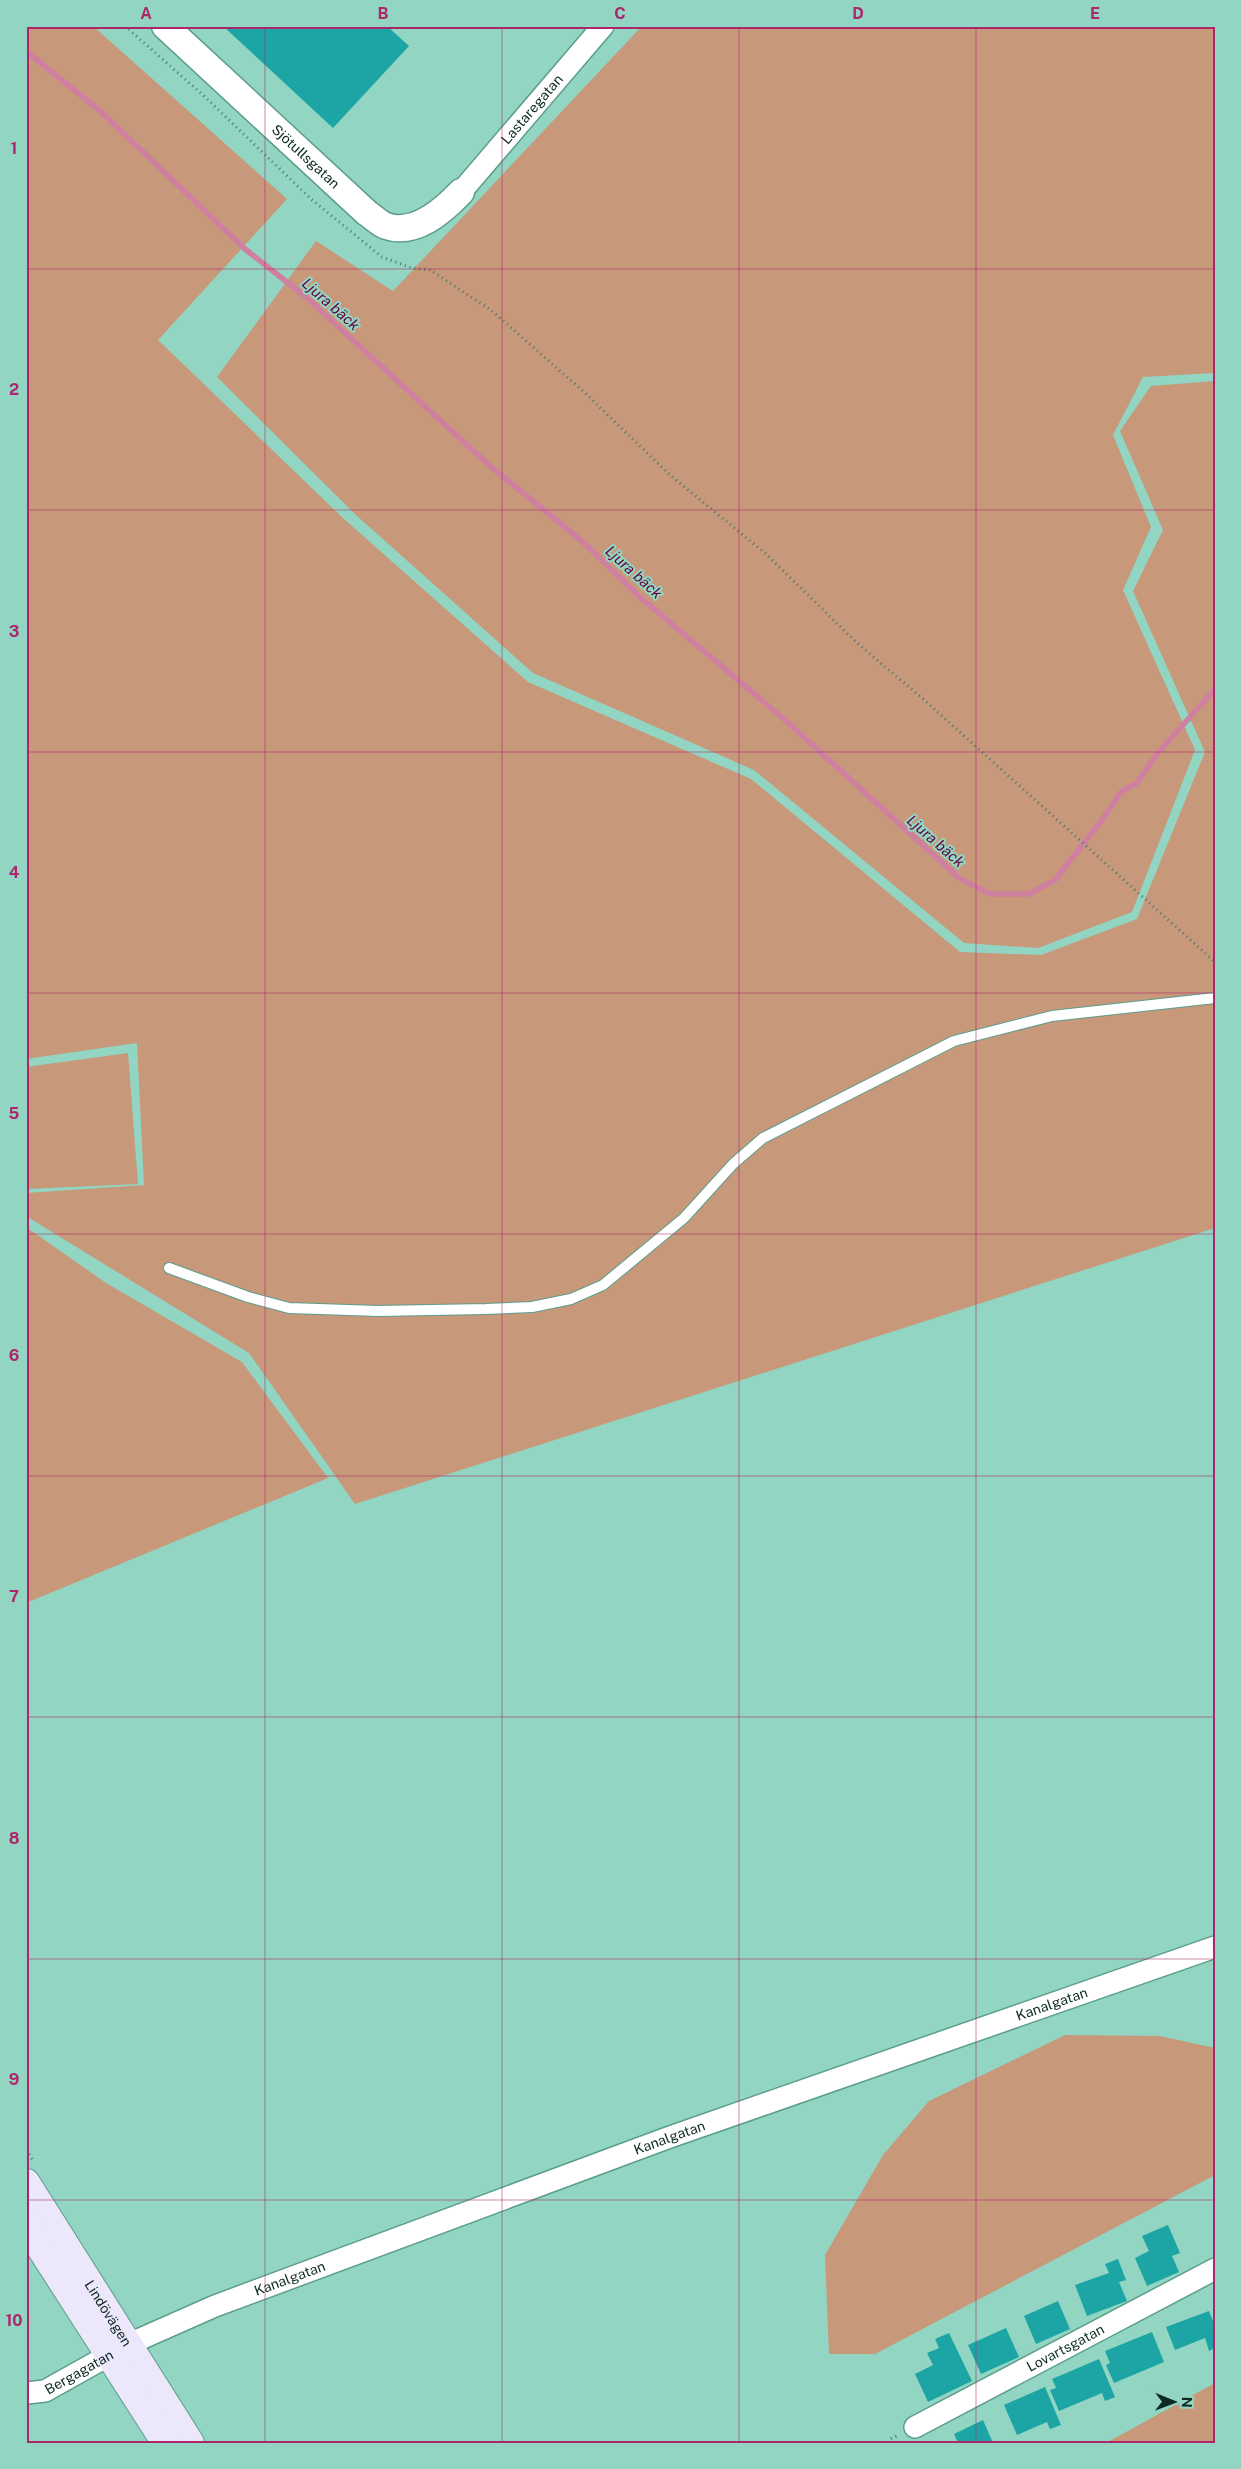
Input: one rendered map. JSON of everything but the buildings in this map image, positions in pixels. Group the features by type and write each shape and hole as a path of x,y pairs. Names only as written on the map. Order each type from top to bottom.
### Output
{"main road":[{"name":"Lindövägen","path":"26,2183 119,2349 166,2443"},
{"name":"Lindövägen","path":"26,2225 190,2443"}],"street":[{"name":"Sjötullsgatan","path":"165,26 367,213 386,226 408,228 417,224 444,211 461,192"},
{"name":"Lastaregatan","path":"461,192 603,26"},
{"name":"Kanalgatan","path":"119,2349 215,2306 661,2141 1215,1947"},
{"name":"Lovartsgatan","path":"915,2427 1215,2269"},
{"name":"Bergagatan","path":"26,2393 45,2391 119,2349"}],"lane":[{"path":"169,1268 248,1297 289,1308 378,1311 486,1309 532,1306 571,1299 602,1284 684,1218 733,1164 763,1138 954,1041 1052,1016 1215,998"}],"path":[{"path":"124,26 204,96 311,199 382,257 412,268 430,270 491,310 585,393 670,475 766,554 857,643 922,698 1215,962"}],"shaded area":[{"path":"26,26 93,26 287,199 158,340 344,519 528,682 751,779 960,952 1041,955 1137,919 1205,752 1133,591 1163,530 1120,431 1151,386 1215,381 1215,1228 355,1504 249,1353 26,1216 26,1193 144,1185 137,1043 26,1059"},
{"path":"642,26 1215,26 1215,373 1143,377 1113,435 1151,527 1123,590 1195,750 1132,912 1038,948 964,943 754,770 533,673 356,515 217,377 316,241 393,291"},
{"path":"128,1053 138,1184 26,1189 26,1067"},
{"path":"26,1227 106,1283 242,1362 328,1478 26,1603"},
{"path":"1065,2035 1160,2036 1215,2048 1215,2175 875,2354 829,2354 825,2255 883,2155 929,2101"},
{"path":"1215,2383 1215,2443 1106,2443"}],"waterway":[{"name":"Ljura bäck","path":"26,51 100,111 245,249 307,298 490,466 582,541 640,597 785,720 959,878 990,894 1029,894 1055,880 1102,820 1121,792 1137,783 1157,754 1215,689"}]}
